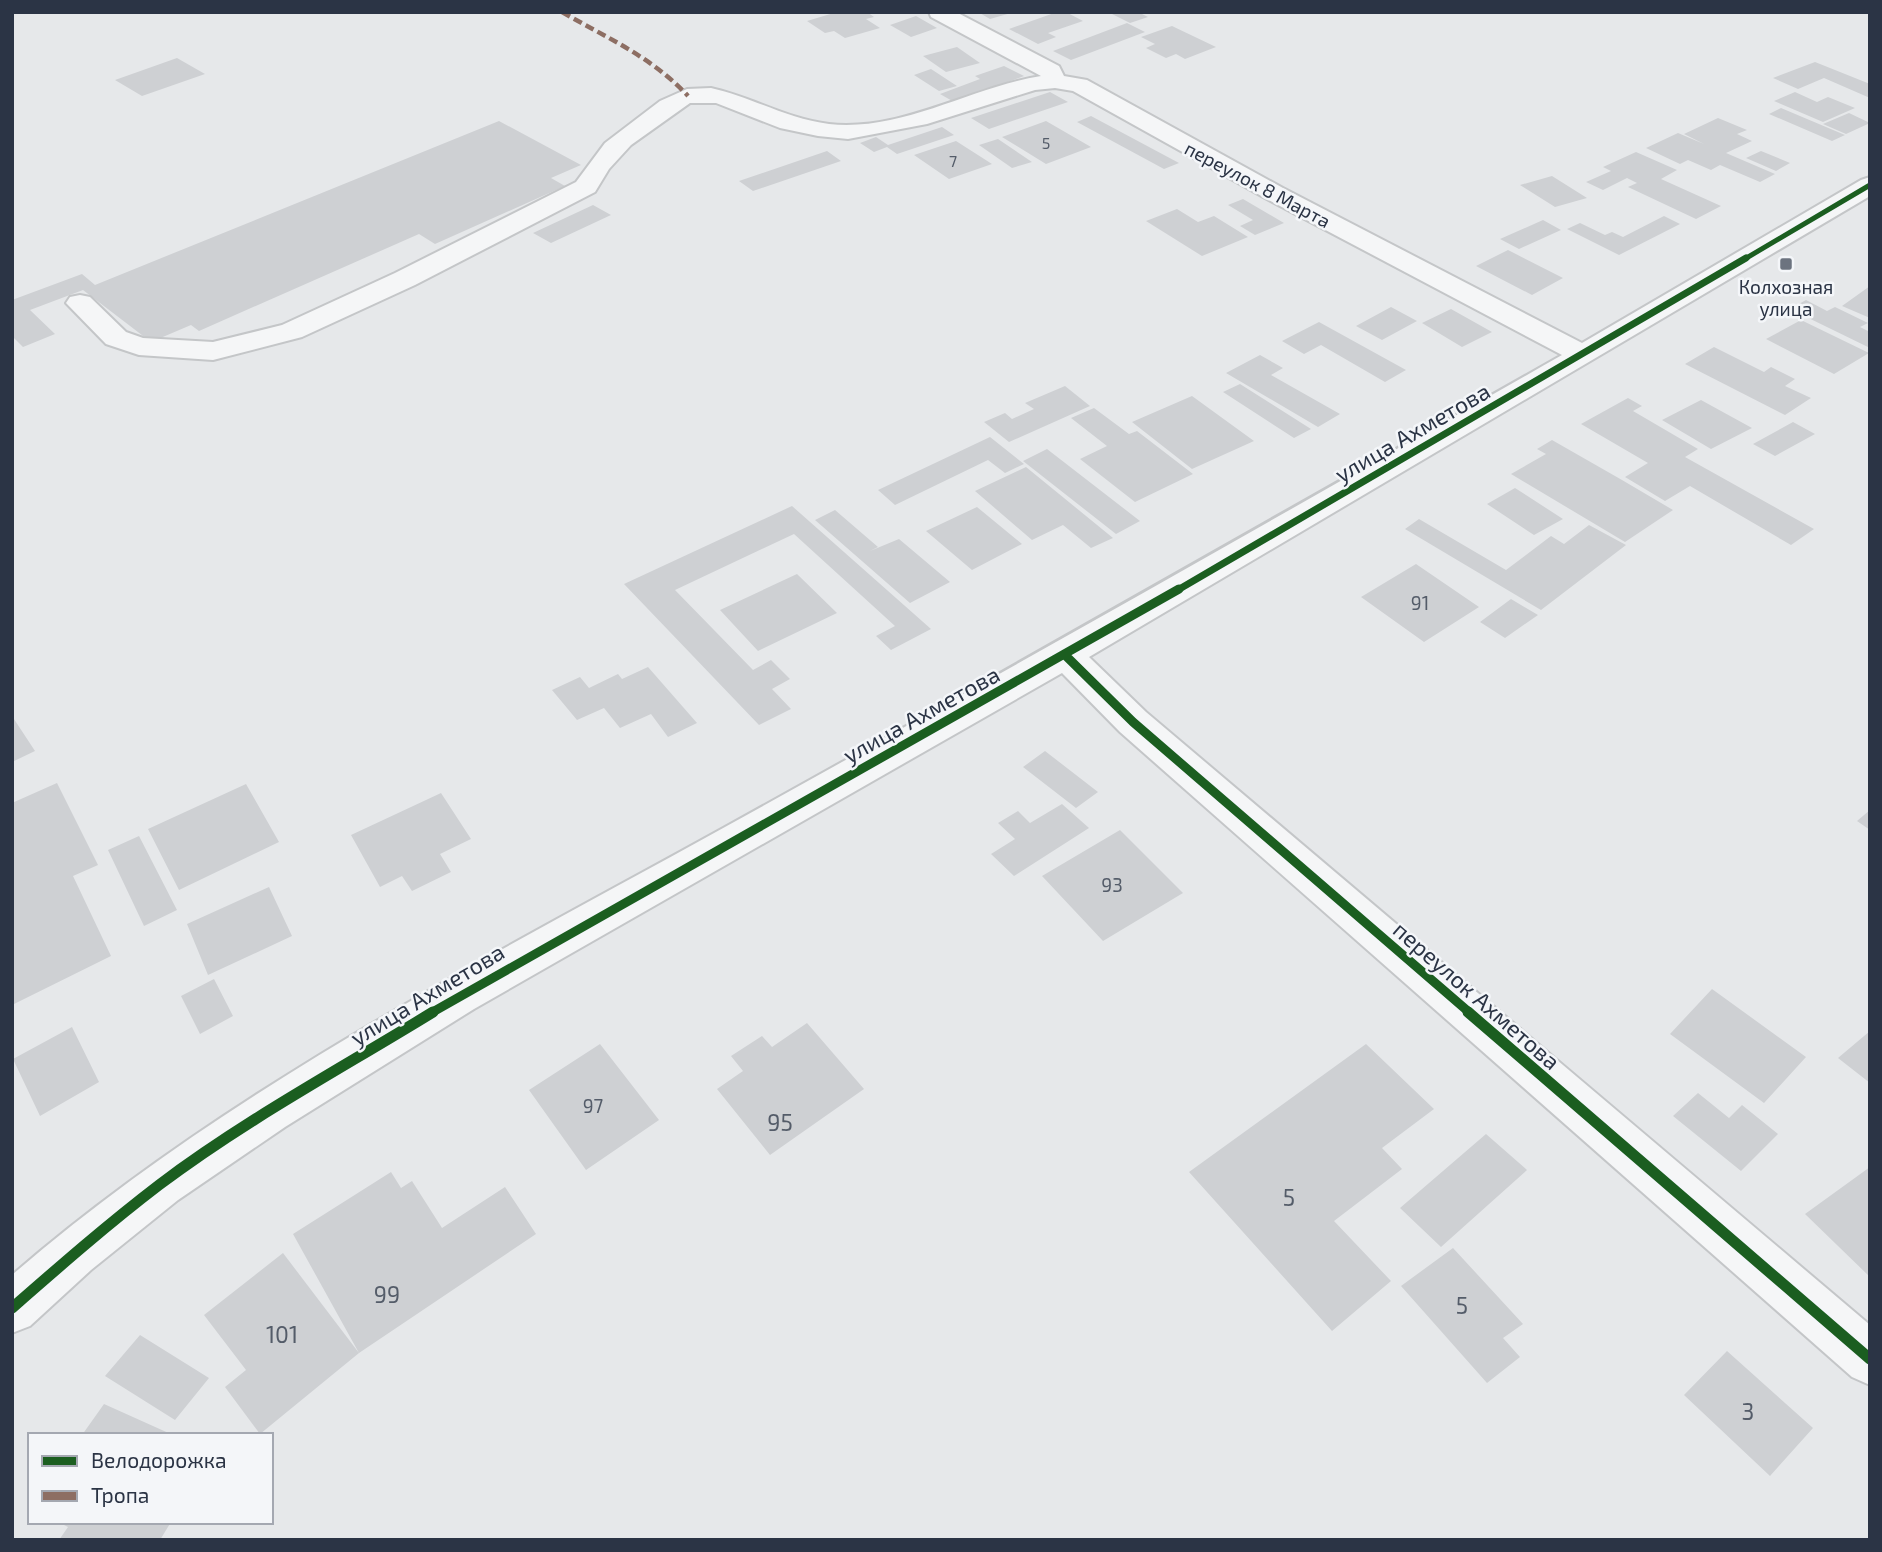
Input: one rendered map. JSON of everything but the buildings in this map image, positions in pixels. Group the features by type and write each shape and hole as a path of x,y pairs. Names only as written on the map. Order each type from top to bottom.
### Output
{"street":[{"name":"переулок 8 Марта","path":"939,12 1051,71 1055,81 1079,85 1274,193 1583,355"},
{"path":"80,303 116,338 139,346 213,351 292,331 405,279 586,187 599,163 623,137 674,101 688,96 712,95 730,99 778,120 831,131 857,131 1055,81"},
{"name":"улица Ахметова","path":"12,1308 74,1253 161,1184 269,1112 459,996 1065,655 1583,355 1870,185"},
{"name":"переулок Ахметова","path":"1065,655 1133,722 1870,1359"}],"marked path":[{"path":"562,12 644,57 674,80 688,96"}],"cycle path":[{"path":"12,1308 74,1253 161,1184 269,1112 459,996 1065,655 1583,355 1870,185"},
{"path":"1065,655 1133,722 1870,1359"}],"place":[{"name":"Колхозная улица","path":"1786,264"}]}
